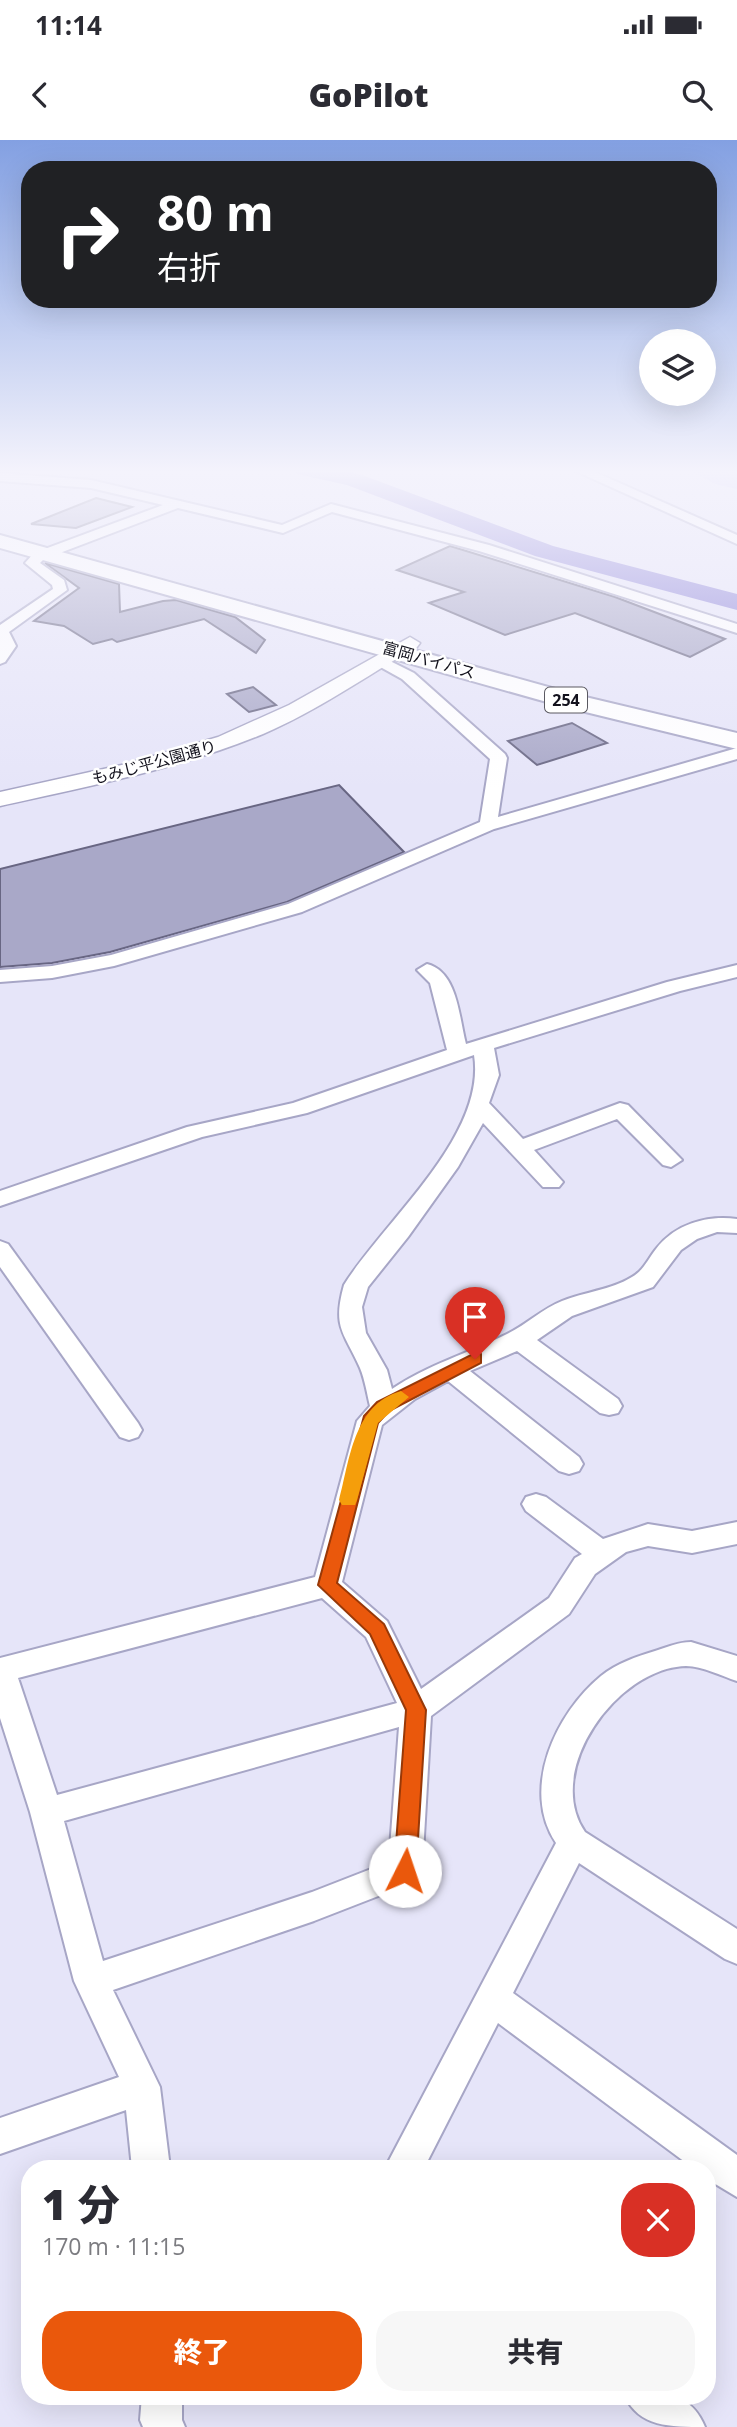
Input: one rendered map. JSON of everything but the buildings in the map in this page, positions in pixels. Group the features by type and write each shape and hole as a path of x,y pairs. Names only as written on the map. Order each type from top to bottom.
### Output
{"highway":[{"name":"富岡バイパス","path":"140,576 570,701 737,741"},
{"name":"富岡バイパス","path":"396,651 575,689 737,729"}],"street":[{"path":"0,659 8,646 1,631 60,590 59,583 49,576"},
{"path":"571,576 737,629"},
{"path":"396,651 408,676 499,758 488,825"},
{"name":"もみじ平公園通り","path":"0,799 163,763 209,748 313,702 396,651"},
{"path":"0,976 52,971 114,960 295,908 488,825 687,770 737,753"},
{"path":"427,970 440,981 458,1054"},
{"path":"0,1199 195,1132 299,1108 484,1045 674,986 737,971"},
{"path":"383,1407 374,1370 353,1333 350,1307 356,1284 400,1232 450,1162 478,1104 488,1076 484,1045"},
{"path":"478,1104 551,1182"},
{"path":"519,1148 620,1110 671,1160"},
{"path":"327,1585 370,1421 383,1407 452,1368 518,1339 564,1309 637,1285 652,1275 666,1252 685,1233 712,1226 737,1226"},
{"path":"0,1249 130,1430"},
{"path":"518,1339 609,1406"},
{"path":"452,1368 569,1464"},
{"path":"536,1504 602,1554"},
{"path":"46,1812 416,1710 559,1606 585,1566 617,1544 648,1535 692,1542 737,1533"},
{"path":"150,2160 142,2087 90,1982 46,1812 0,1671 327,1585"},
{"path":"90,1982 314,1906 405,1871 416,1710 377,1629 327,1585"},
{"path":"737,1669 684,1654 623,1676 606,1689 570,1738 560,1770 557,1815 562,1830 573,1842 737,1948"},
{"path":"408,2160 573,1842"},
{"path":"494,1999 713,2160"},
{"path":"0,2136 142,2087"},
{"path":"716,2163 737,2178"},
{"path":"162,2405 161,2420 164,2427"},
{"path":"656,2405 684,2427"}],"waterway":[{"path":"638,576 737,602"}],"slow traffic":[{"path":"348,1500 370,1421 383,1407 401,1397"}],"route":[{"path":"405,1871 416,1710 377,1629 327,1585 370,1421 383,1407 452,1368 475,1359"}]}
